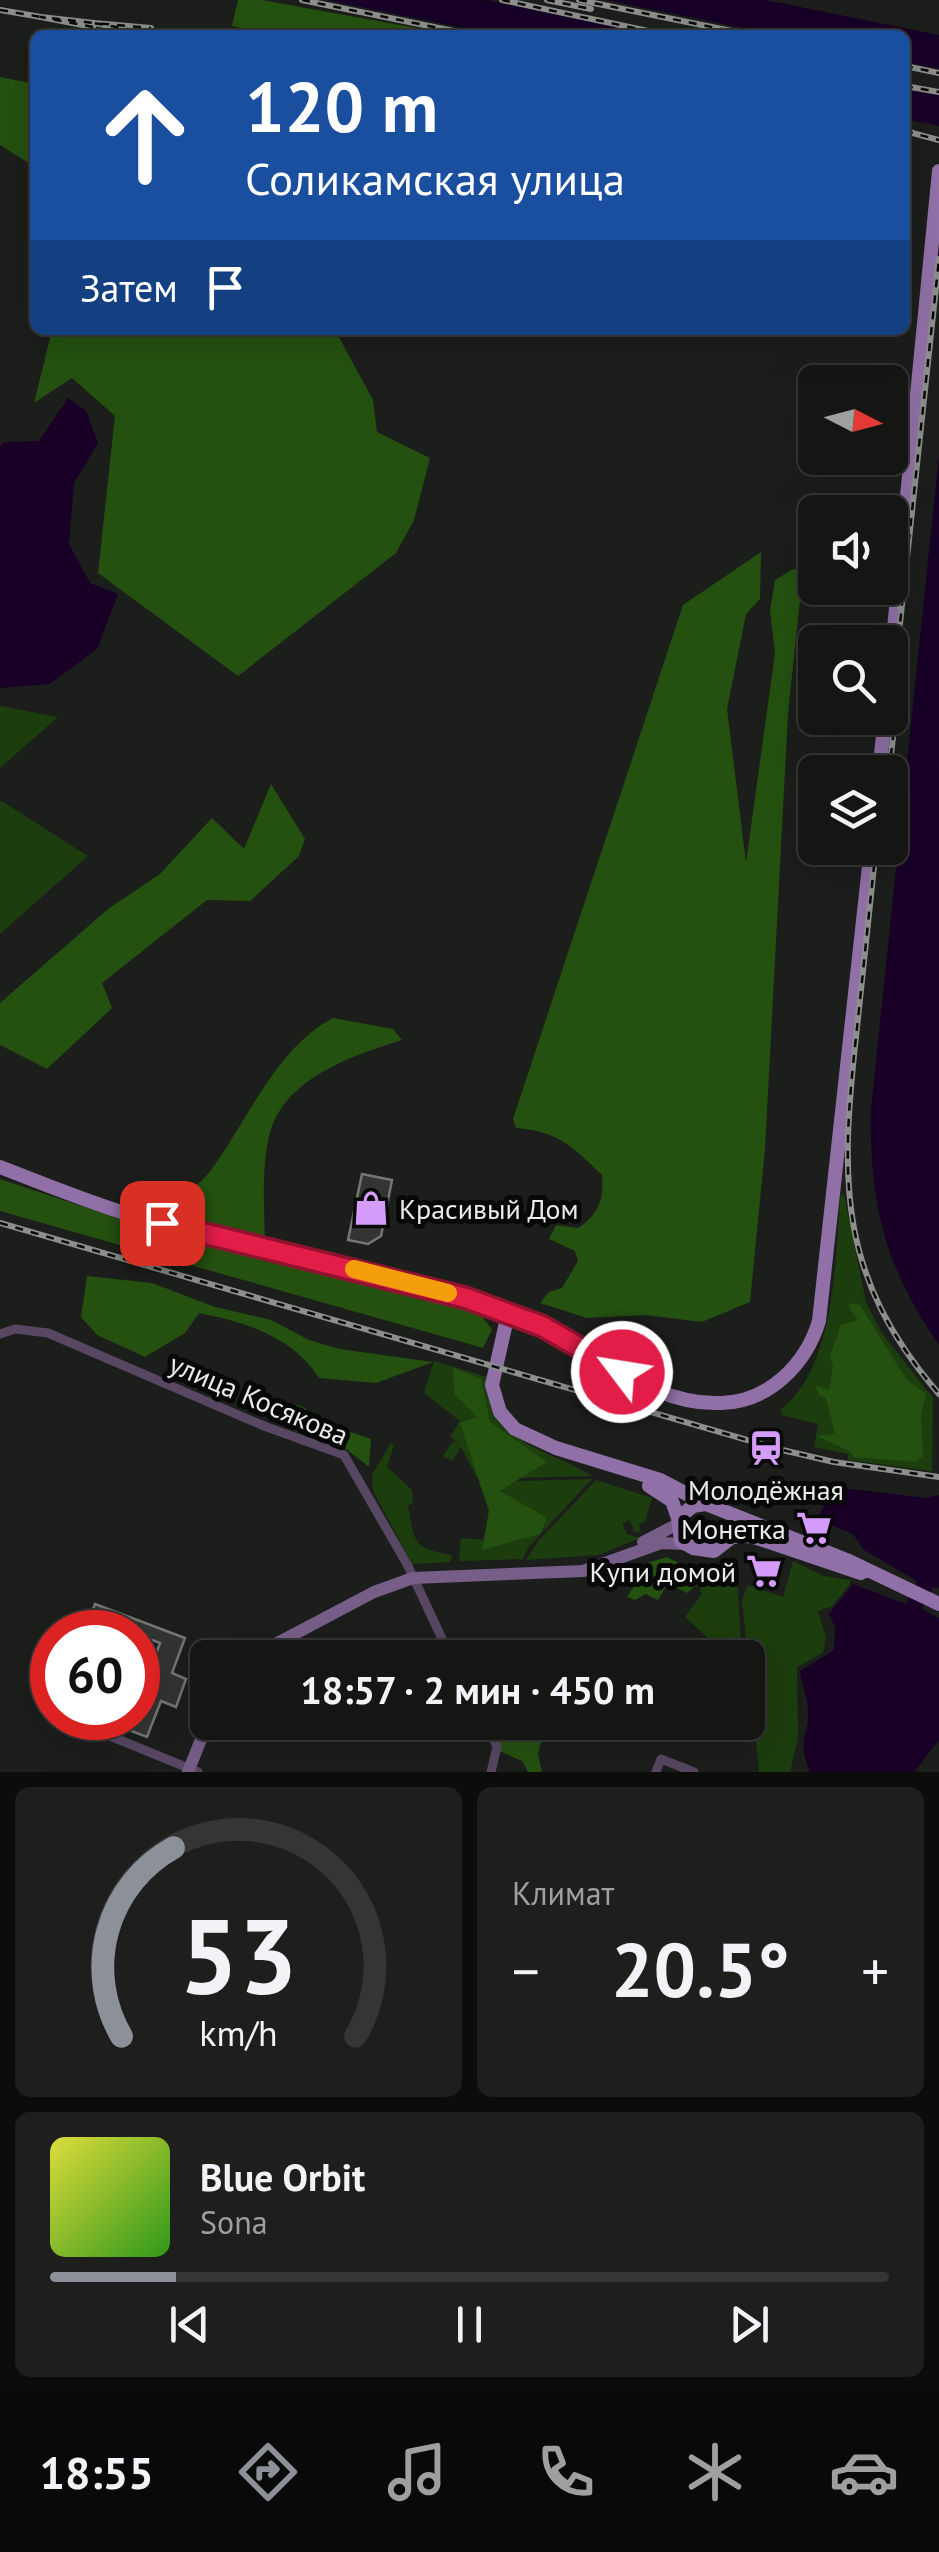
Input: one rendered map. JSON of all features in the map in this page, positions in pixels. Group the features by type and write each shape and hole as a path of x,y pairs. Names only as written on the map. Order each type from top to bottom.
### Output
{"main road":[{"path":"894,625 939,171"},
{"path":"0,1167 127,1214 425,1286 508,1314 558,1334 652,1390 686,1402 722,1403 750,1398 774,1385 802,1357 816,1331 869,865"},
{"path":"508,1314 492,1378 494,1398 514,1429 662,1492 676,1508 678,1536 685,1544 714,1550 732,1537 751,1536 834,1566 872,1573"},
{"path":"556,1448 620,1465 937,1603"},
{"path":"677,1522 694,1506 706,1504"},
{"path":"723,1510 731,1522 732,1537"}],"street":[{"name":"улица Косякова","path":"0,1334 15,1330 48,1333 264,1426 344,1455 413,1578 442,1640"},
{"path":"627,1555 677,1522"},
{"path":"284,1640 374,1592 413,1578 584,1570 661,1543 685,1544"},
{"path":"119,1740 192,1771 202,1740"},
{"path":"491,1772 497,1748 494,1740"},
{"path":"656,1772 661,1759 694,1772"}],"green space":[{"path":"238,0 262,0 427,30 252,30 232,26"},
{"path":"0,77 30,83 30,164 0,145"},
{"path":"51,335 338,335 373,400 377,432 430,458 414,520 396,553 238,676 98,573 115,416 72,378 34,403"},
{"path":"761,552 760,599 746,614 727,709 746,863 775,653 770,610 775,580 798,570 799,605 788,714 765,1149 750,1302 702,1322 646,1315 587,1318 540,1303 549,1292 562,1288 578,1261 575,1251 549,1239 556,1225 578,1228 590,1218 601,1199 602,1175 564,1142 516,1128 513,1119 683,605"},
{"path":"0,706 58,717 0,768"},
{"path":"271,784 305,839 299,856 250,901 207,900 102,983 112,1008 47,1069 0,1045 0,1003 108,909 160,874 212,818 244,849"},
{"path":"0,800 88,856 0,934"},
{"path":"333,1018 393,1029 402,1040 332,1067 287,1100 272,1128 265,1158 265,1239 163,1211 206,1176 264,1086 295,1047"},
{"path":"0,1179 147,1228 392,1286 479,1312 492,1330 483,1348 0,1211"},
{"path":"840,1195 844,1195 866,1302 881,1332 933,1398 932,1471 848,1460 848,1454 814,1447 818,1424 782,1415 781,1409 799,1391 812,1367 822,1340 834,1280"},
{"path":"87,1276 152,1283 215,1307 271,1320 309,1340 339,1349 433,1362 376,1383 319,1378 282,1342 233,1321 199,1313 185,1333 145,1357 97,1335 81,1317"},
{"path":"860,1305 906,1379 926,1394 921,1414 923,1456 916,1462 854,1457 817,1436 835,1434 826,1398 819,1395 816,1386 829,1390 833,1367 830,1356 841,1325 858,1320 848,1306"},
{"path":"434,1361 487,1377 498,1417 509,1430 592,1476 478,1479 461,1447 452,1461 443,1456 453,1441 460,1445 450,1436 460,1421 424,1393"},
{"path":"453,1368 481,1379 490,1422 547,1462 500,1491 547,1518 540,1534 482,1550 489,1511 460,1423 477,1417 454,1394"},
{"path":"295,1404 316,1420 371,1439 369,1467 341,1445 296,1432 287,1425"},
{"path":"391,1443 394,1445 387,1467 412,1490 413,1503 408,1506 414,1536 429,1550 452,1555 450,1562 412,1564 373,1491 372,1475"},
{"path":"592,1479 527,1549 523,1559 459,1561 461,1538 484,1540 489,1511 479,1482"},
{"path":"596,1480 652,1498 645,1522 639,1524 641,1532 631,1531 634,1529 629,1520 622,1524 627,1534 640,1538 598,1555 526,1560 539,1540"},
{"path":"667,1557 700,1574 701,1581 687,1593 668,1583 658,1600 646,1594 635,1600 627,1597 644,1570 640,1565"},
{"path":"793,1561 824,1576 850,1580 832,1606 818,1611 826,1637 823,1653 797,1667 798,1738 790,1772 759,1772 756,1740 765,1740 765,1640 746,1640 742,1600 748,1585 783,1597"},
{"path":"723,1562 725,1572 737,1577 741,1640 710,1640 685,1617 702,1594 700,1590 715,1565"},
{"path":"499,1740 542,1740 538,1754 542,1772 528,1772 522,1761 499,1751"}],"shaded area":[{"path":"327,0 487,0 631,30 473,30"},
{"path":"606,0 766,0 939,35 939,69 910,63 910,30 752,30"},
{"path":"910,88 939,94 939,126 910,120"},
{"path":"68,398 86,411 98,443 74,483 69,544 90,583 118,594 97,649 50,684 0,688 0,446 4,442 39,441"},
{"path":"939,455 939,1345 893,1261 877,1204 871,1143 871,1109 896,865 908,865 908,755"},
{"path":"834,1487 927,1498 939,1495 939,1588 933,1587 922,1609 939,1618 939,1740 914,1772 810,1772 806,1760 803,1744 808,1705 800,1671 834,1650 835,1627 829,1614 853,1584 906,1604 917,1581 864,1550 853,1534 817,1519"}],"building":[{"name":"Красивый Дом","path":"362,1174 392,1180 381,1236 368,1244 348,1240"},
{"path":"160,1629 185,1638 172,1673 186,1679 176,1707 161,1701"}],"railway":[{"path":"302,0 449,30"},
{"path":"502,0 643,30"},
{"path":"547,0 591,9"},
{"path":"579,0 726,30"},
{"path":"0,10 41,17"},
{"path":"93,27 41,17 94,23"},
{"path":"133,30 94,23 151,28"},
{"path":"910,67 939,73"},
{"path":"910,87 939,92"},
{"path":"910,132 939,140"},
{"path":"900,625 939,259"},
{"path":"891,755 893,735"},
{"path":"874,865 848,1138 854,1226 864,1268 881,1309 906,1351 939,1394"},
{"path":"0,1223 778,1449 834,1462 939,1477"}],"slow traffic":[{"path":"354,1269 448,1293"}],"place":[{"name":"Красивый Дом","path":"371,1208"},
{"name":"Молодёжная","path":"766,1448"},
{"name":"Монетка","path":"814,1528"},
{"name":"Купи домой","path":"764,1571"}],"route":[{"path":"162,1223 466,1298 542,1326 622,1372"}]}
